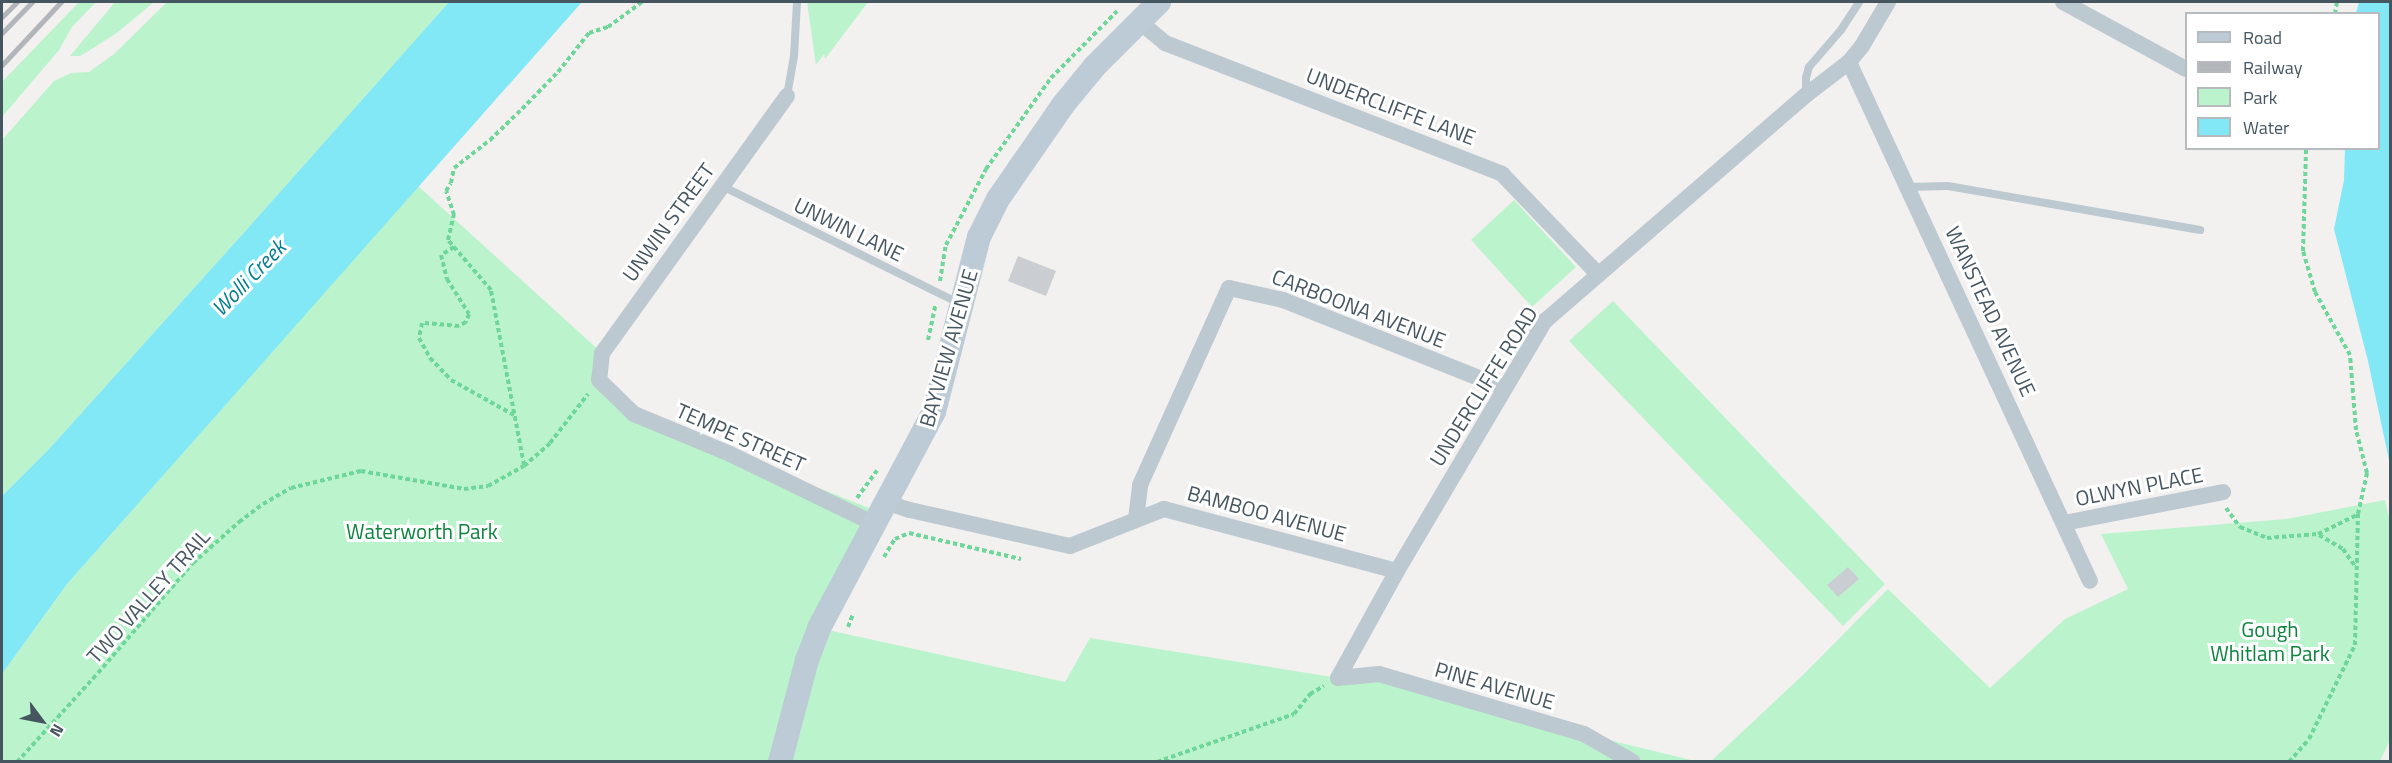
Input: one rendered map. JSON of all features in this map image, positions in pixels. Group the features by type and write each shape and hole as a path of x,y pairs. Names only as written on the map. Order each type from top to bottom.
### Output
{"main road":[{"name":"BAYVIEW AVENUE","path":"780,762 807,660 819,628 934,412 979,237 1004,191 1063,105 1095,66 1159,2"}],"street":[{"name":"UNDERCLIFFE ROAD","path":"1338,678 1397,571 1545,321 1597,273 1806,95 1850,62 1888,2"},
{"path":"2063,2 2185,68"},
{"name":"UNDERCLIFFE LANE","path":"1140,22 1165,43 1502,174 1597,273"},
{"name":"WANSTEAD AVENUE","path":"1850,62 2090,580"},
{"name":"UNWIN STREET","path":"598,380 602,353 787,96"},
{"name":"CARBOONA AVENUE","path":"1136,519 1140,485 1229,288 1283,300 1504,388"},
{"name":"TEMPE STREET","path":"598,380 634,414 730,454 873,523"},
{"name":"OLWYN PLACE","path":"2064,523 2223,492"},
{"name":"BAMBOO AVENUE","path":"885,502 910,510 1070,546 1164,509 1397,571"},
{"name":"PINE AVENUE","path":"1338,678 1379,674 1584,734 1634,762"}],"lane":[{"path":"787,96 794,56 796,2"},
{"path":"1806,95 1809,66 1841,30 1858,2"},
{"name":"UNWIN LANE","path":"722,186 960,304"},
{"path":"1908,187 1948,186 2200,230"}],"path":[{"path":"524,466 491,290 448,240 454,215 446,191 451,183 454,168 490,140 522,109 558,72 589,33 608,27 642,2"},
{"path":"2289,762 2309,739 2355,645 2358,514 2367,473 2356,430 2350,355 2315,292 2303,251 2306,150"},
{"path":"454,247 441,255 447,279 469,314 466,322 459,326 422,323 418,338 430,358 451,380 515,416"},
{"name":"TWO VALLEY TRAIL","path":"16,762 98,673 193,563 263,504 291,488 361,471 464,489 488,486 524,466 550,443 598,380"},
{"path":"2223,492 2226,509 2240,527 2267,538 2318,534 2358,514"},
{"path":"883,559 894,539 909,533 1022,559"},
{"path":"2318,534 2343,549 2356,568"},
{"path":"848,627 856,607"},
{"path":"1157,762 1294,714 1310,694 1338,678"}],"green space":[{"path":"79,2 96,2 72,27 59,50 2,117 2,82"},
{"path":"115,2 154,2 118,32 95,47 80,56 70,56"},
{"path":"167,2 449,2 49,449 2,496 2,140 54,81 71,73 89,72 114,54"},
{"path":"807,2 868,2 825,59 824,54 816,65"},
{"name":"Waterworth Park","path":"418,186 602,353 599,380 634,414 879,512 819,628 1065,682 1090,638 1338,678 1379,674 1584,734 1695,761 2,762 2,674 67,584"},
{"path":"1514,200 1576,267 1532,307 1471,240"},
{"path":"1613,301 1885,584 1843,626 1569,341"},
{"name":"Gough Whitlam Park","path":"2385,500 2390,521 2390,740 2380,761 1710,762 1805,673 1888,589 1990,688 2065,619 2128,589 2101,534 2286,519"}],"water":[{"name":"Wolli Creek","path":"449,2 582,2 67,584 2,674 2,496 49,449"},
{"path":"2359,2 2390,2 2390,465 2368,361 2334,229 2344,180 2345,150 2380,150 2380,12 2356,12"}],"building":[{"path":"1018,256 1056,271 1046,296 1008,281"},
{"path":"1848,567 1859,579 1838,597 1827,585"}],"railway":[{"path":"2,17 17,2"},
{"path":"2,33 32,2"},
{"path":"2,65 61,2"}]}
